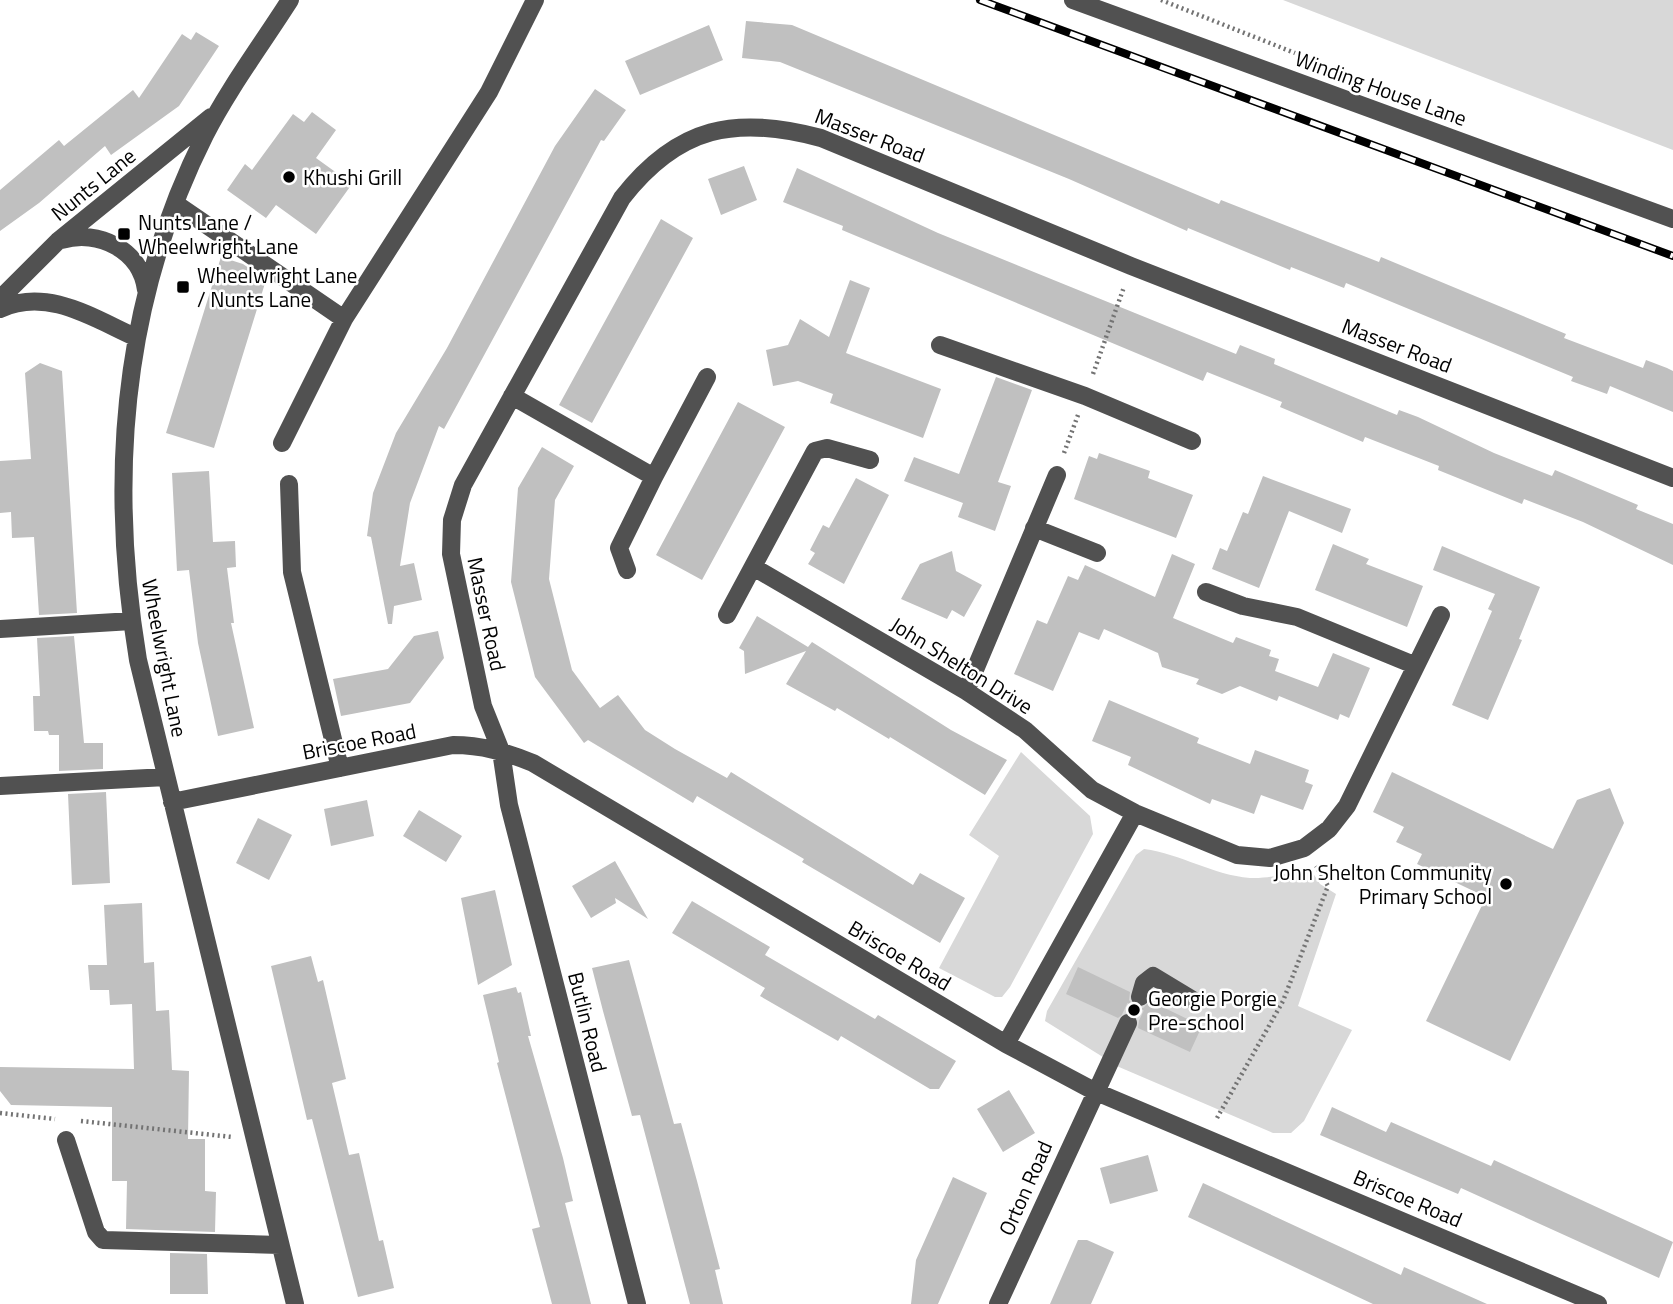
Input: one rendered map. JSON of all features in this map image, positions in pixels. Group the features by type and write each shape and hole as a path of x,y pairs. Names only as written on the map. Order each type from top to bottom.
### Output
{"street":[{"name":"Wheelwright Lane","path":"290,0 219,110 195,156 146,290 135,337 126,404 121,489 132,621 166,777 295,1304"},
{"path":"282,443 344,319 489,92 535,0"},
{"name":"Winding House Lane","path":"1073,0 1673,219"},
{"name":"Nunts Lane","path":"0,299 58,241 219,110"},
{"name":"Masser Road","path":"501,751 483,706 451,554 452,520 463,485 622,198 642,172 673,149 706,133 746,125 784,128 821,138 1131,266 1673,478"},
{"path":"176,204 344,319"},
{"path":"58,241 86,237 116,246 138,264 146,290"},
{"path":"0,309 25,301 50,301 68,306 135,337"},
{"path":"940,345 1085,396 1192,441"},
{"path":"627,570 619,548 707,377"},
{"path":"512,396 654,477"},
{"path":"727,615 755,568 815,451 827,448 870,460"},
{"path":"966,691 1056,475"},
{"path":"289,484 292,572 340,768"},
{"path":"1034,528 1097,553"},
{"name":"John Shelton Drive","path":"755,568 966,691 1025,730 1092,790 1135,813 1237,855 1270,858 1304,848 1329,829 1346,806 1441,615"},
{"path":"1206,592 1243,606 1297,617 1414,665"},
{"path":"0,629 132,621"},
{"name":"Briscoe Road","path":"172,802 453,745 475,745 501,751 533,763 1006,1044 1094,1091 1598,1304"},
{"name":"Butlin Road","path":"501,751 509,805 637,1304"},
{"path":"0,786 166,777"},
{"path":"1006,1044 1135,813"},
{"path":"1140,997 1144,984 1153,976 1196,1002"},
{"name":"Orton Road","path":"998,1304 1094,1091 1128,1023"},
{"path":"66,1140 96,1233 103,1240 280,1245"}],"path":[{"path":"1056,475 1131,266"},
{"path":"1206,1138 1283,1002 1328,886 1304,848"},
{"path":"0,1113 254,1139"}],"shaded area":[{"path":"1283,0 1673,0 1673,150"},
{"path":"1021,752 1090,816 1093,834 1010,987 1002,997 995,997 939,968 999,856 969,835"},
{"path":"1144,849 1171,855 1223,873 1250,878 1265,878 1309,867 1320,884 1336,894 1298,1006 1352,1030 1304,1121 1291,1133 1273,1133 1119,1067 1045,1021 1047,1011 1136,855"}],"building":[{"path":"746,21 792,25 1219,204 1221,200 1379,262 1381,257 1566,334 1564,338 1643,368 1646,360 1667,368 1673,371 1673,412 1610,386 1607,394 1571,381 1573,377 1346,283 1344,288 1291,267 1290,270 1188,228 1187,231 1069,179 780,62 742,58"},
{"path":"709,25 723,60 640,95 625,61"},
{"path":"196,32 219,46 179,106 111,155 105,146 39,203 0,231 0,190 59,140 64,146 133,90 139,98 182,34 191,40"},
{"path":"595,89 626,110 604,141 601,140 444,429 439,426 410,503 400,566 414,563 422,600 394,606 392,624 388,624 371,537 367,536 373,493 396,433 447,348 555,146"},
{"name":"Khushi Grill","path":"312,112 336,130 316,158 352,184 316,234 276,205 266,218 227,190 245,164 252,170 293,114 304,122"},
{"path":"744,166 757,200 721,215 708,179"},
{"path":"797,168 938,233 1236,354 1240,345 1275,359 1274,364 1397,415 1399,410 1418,417 1494,453 1552,476 1555,470 1638,505 1636,509 1673,524 1673,565 1583,522 1524,499 1522,504 1438,470 1439,466 1365,437 1363,442 1280,407 1282,402 1207,372 1203,381 842,230 843,226 783,202"},
{"path":"661,219 693,238 592,423 559,405"},
{"path":"221,257 243,264 266,280 214,448 166,433"},
{"path":"850,280 870,288 846,353 941,389 923,438 830,403 833,394 798,381 773,386 766,350 788,345 800,319 829,337"},
{"path":"40,363 62,371 77,613 39,615 34,537 12,538 11,512 0,513 0,461 31,459 25,373"},
{"path":"996,377 1032,390 998,482 1011,486 995,531 958,517 963,503 904,481 914,457 959,474"},
{"path":"738,402 785,427 702,580 656,555"},
{"path":"542,447 574,466 555,500 549,579 572,670 600,708 618,695 645,730 675,749 727,778 731,772 913,885 920,873 965,898 940,943 802,862 804,859 697,796 693,803 588,740 584,743 535,677 511,582 518,488"},
{"path":"1099,453 1150,471 1148,478 1193,495 1176,538 1074,499 1089,456 1097,459"},
{"path":"209,471 213,542 235,541 236,567 227,568 234,623 231,623 254,728 218,736 198,643 189,570 177,571 172,473"},
{"path":"1263,476 1351,509 1342,533 1289,511 1259,588 1212,569 1220,548 1227,551 1243,512 1248,514"},
{"path":"856,478 889,495 844,584 808,564 815,553 810,550 823,525 829,528"},
{"path":"1333,544 1369,559 1366,564 1423,586 1407,627 1315,590"},
{"path":"1442,546 1540,587 1519,639 1522,640 1488,720 1452,705 1492,611 1488,609 1495,594 1433,570"},
{"path":"952,551 956,571 982,585 964,617 952,610 947,619 901,599 920,564"},
{"path":"1172,554 1195,564 1173,618 1233,643 1236,637 1271,650 1269,656 1279,659 1275,671 1318,687 1333,653 1370,668 1349,718 1340,714 1338,720 1279,696 1277,701 1240,686 1222,694 1196,684 1199,679 1162,667 1158,653 1104,629 1099,640 1079,632 1053,691 1014,674 1037,620 1047,624 1068,576 1078,580 1085,565 1155,597"},
{"path":"757,616 808,647 812,642 951,730 1007,760 985,795 890,737 889,739 837,708 835,711 786,684 806,651 745,674 744,651 739,648"},
{"path":"438,631 444,658 410,703 341,716 333,679 388,669 414,636"},
{"path":"74,636 84,743 103,743 103,769 59,771 59,735 49,735 48,731 34,731 33,696 40,696 37,638"},
{"path":"1109,700 1199,738 1197,743 1250,764 1255,750 1309,770 1305,782 1313,785 1303,810 1261,795 1254,814 1212,799 1210,804 1128,765 1131,757 1092,741"},
{"path":"1392,772 1553,849 1577,800 1610,788 1624,823 1510,1061 1426,1021 1486,897 1417,864 1422,854 1396,842 1404,827 1373,812"},
{"path":"106,792 110,883 72,885 68,794"},
{"path":"367,800 374,836 331,846 324,809"},
{"path":"419,810 462,836 446,862 403,836"},
{"path":"258,818 292,835 269,880 236,863"},
{"path":"615,861 648,919 615,898 616,903 591,918 572,886"},
{"path":"495,890 512,965 478,985 461,898"},
{"path":"692,901 770,947 765,955 875,1019 878,1015 956,1061 939,1089 930,1089 841,1036 838,1041 760,996 765,988 672,933"},
{"path":"142,903 144,963 154,962 156,1011 169,1010 172,1070 189,1071 188,1139 205,1139 205,1191 216,1192 215,1232 126,1229 127,1181 112,1181 112,1107 11,1105 0,1091 0,1067 134,1069 132,1004 110,1005 109,990 90,990 88,965 107,965 104,905"},
{"path":"311,956 318,982 323,980 346,1079 332,1083 349,1155 359,1153 379,1241 383,1240 394,1288 358,1297 312,1119 307,1120 271,966"},
{"path":"629,960 674,1124 681,1123 697,1181 720,1269 715,1270 723,1304 690,1304 640,1115 632,1116 603,1011 592,968"},
{"name":"Georgie Porgie Pre-school","path":"1078,967 1130,992 1129,1000 1136,1008 1143,1008 1150,1001 1202,1026 1190,1052 1138,1028 1139,1021 1133,1013 1126,1012 1118,1018 1066,994"},
{"path":"516,987 518,993 521,992 531,1036 528,1036 563,1158 573,1201 565,1203 591,1304 552,1304 532,1229 540,1227 497,1063 499,1062 483,995"},
{"path":"1009,1090 1035,1133 1003,1152 977,1109"},
{"path":"1332,1107 1386,1132 1391,1122 1491,1166 1494,1160 1673,1242 1659,1278 1461,1188 1458,1194 1320,1135"},
{"path":"1148,1155 1158,1191 1110,1204 1100,1168"},
{"path":"953,1177 987,1193 938,1304 911,1304 916,1260"},
{"path":"1203,1183 1401,1275 1404,1267 1487,1304 1373,1304 1188,1217"},
{"path":"1078,1240 1087,1240 1114,1252 1091,1304 1050,1304"},
{"path":"170,1253 207,1254 208,1294 170,1294"}],"tunnel":[{"path":"1128,1023 1140,997"}],"railway":[{"path":"980,0 1673,256"}],"place":[{"name":"Khushi Grill","path":"289,177"},
{"name":"Nunts Lane / Wheelwright Lane","path":"124,234"},
{"name":"Wheelwright Lane / Nunts Lane","path":"183,287"},
{"name":"John Shelton Community Primary School","path":"1506,884"},
{"name":"Georgie Porgie Pre-school","path":"1134,1010"}]}
